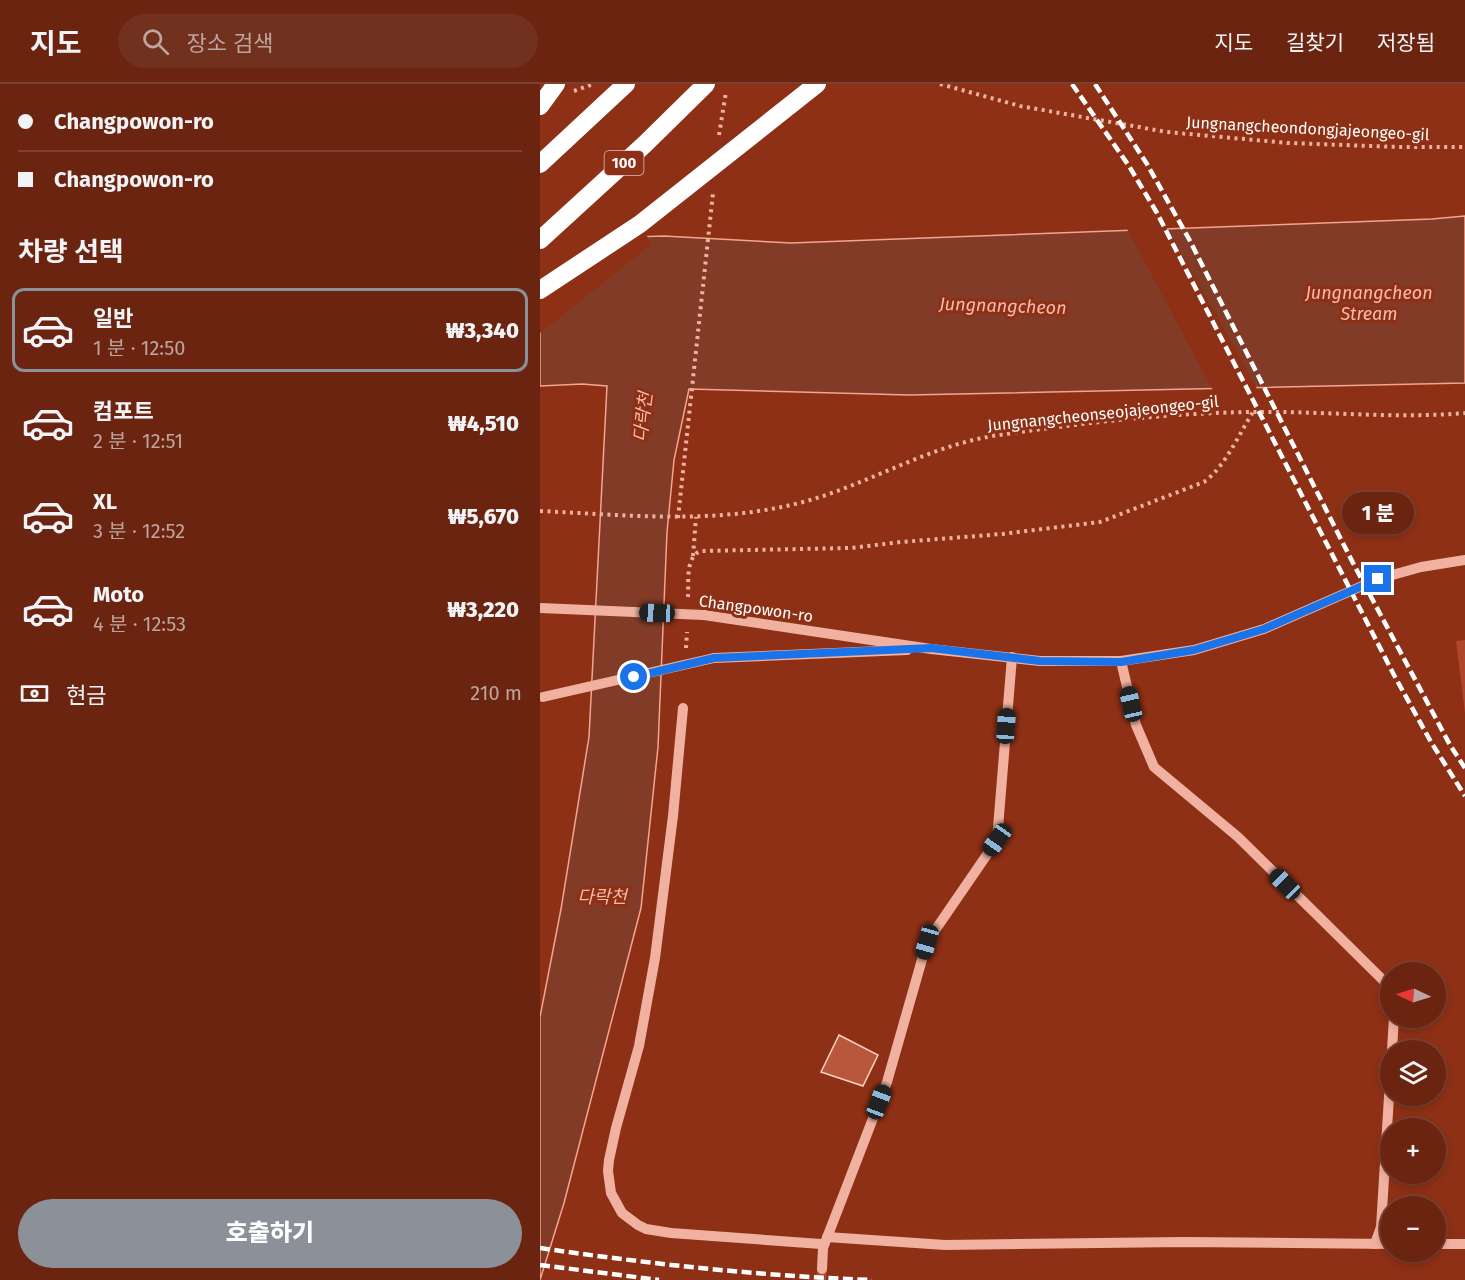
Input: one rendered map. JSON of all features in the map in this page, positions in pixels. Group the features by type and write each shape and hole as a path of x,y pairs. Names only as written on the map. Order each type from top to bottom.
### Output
{"highway":[{"path":"540,106 556,84"},
{"path":"540,164 626,84"},
{"name":"100","path":"540,240 645,144 706,84"},
{"path":"540,290 640,224 818,84"}],"street":[{"name":"Changpowon-ro","path":"540,608 704,615 931,648 1040,661 1121,662 1194,650 1264,629 1378,579 1421,567 1465,560"},
{"name":"Changpowon-ro","path":"541,698 714,658 931,648"},
{"path":"822,1269 823,1248 887,1082 927,942 997,840 1012,657"},
{"path":"1121,662 1136,726 1154,767 1238,837 1380,977"},
{"path":"683,708 674,816 655,958 639,1047 609,1160 611,1193 622,1213 638,1226 646,1229 671,1233 821,1244 823,1248"},
{"path":"1376,1244 1382,1227 1389,1106"},
{"path":"827,1237 945,1245 1184,1242 1380,1244"},
{"path":"1446,1244 1465,1244"}],"path":[{"path":"718,145 728,84"},
{"name":"Jungnangcheondongjajeongeo-gil","path":"940,84 1020,106 1167,132 1288,143 1465,147"},
{"path":"678,518 713,192"},
{"path":"693,557 700,551 851,548 1100,522 1204,482 1219,468 1254,412"},
{"name":"Jungnangcheonseojajeongeo-gil","path":"540,511 678,518 770,510 840,491 879,472 945,447 979,438 1122,420 1254,412 1425,416 1465,413"},
{"path":"688,607 689,573 693,557 696,517"},
{"path":"686,652 687,629"}],"shaded area":[{"path":"1465,640 1465,713 1456,641"}],"water":[{"name":"Jungnangcheon Stream","path":"1465,216 1465,383 909,395 689,389 674,460 667,532 658,747 641,908 564,1203 540,1280 540,1017 561,909 589,737 607,386 582,384 540,386 540,240 664,236 791,243"}],"pier":[{"path":"1165,225 1258,391 1214,392 1126,227"},
{"path":"645,233 652,244 540,333 540,237"}],"building":[{"path":"839,1035 878,1055 863,1086 821,1072"}],"tunnel":[{"path":"821,1280 822,1269"}],"railway":[{"path":"1072,84 1129,166 1157,213 1394,675 1431,742 1465,796"},
{"path":"1095,84 1147,164 1189,239 1353,563 1450,745 1465,768"},
{"path":"540,1248 706,1268 789,1276 872,1280"},
{"path":"540,1265 659,1280"}],"route":[{"path":"634,677 714,658 931,648 1040,661 1121,662 1194,650 1264,629 1378,579"}],"water label":[{"name":"Jungnangcheon","path":"1003,306"},
{"name":"다락천","path":"643,417"},
{"name":"다락천","path":"602,897"}]}
